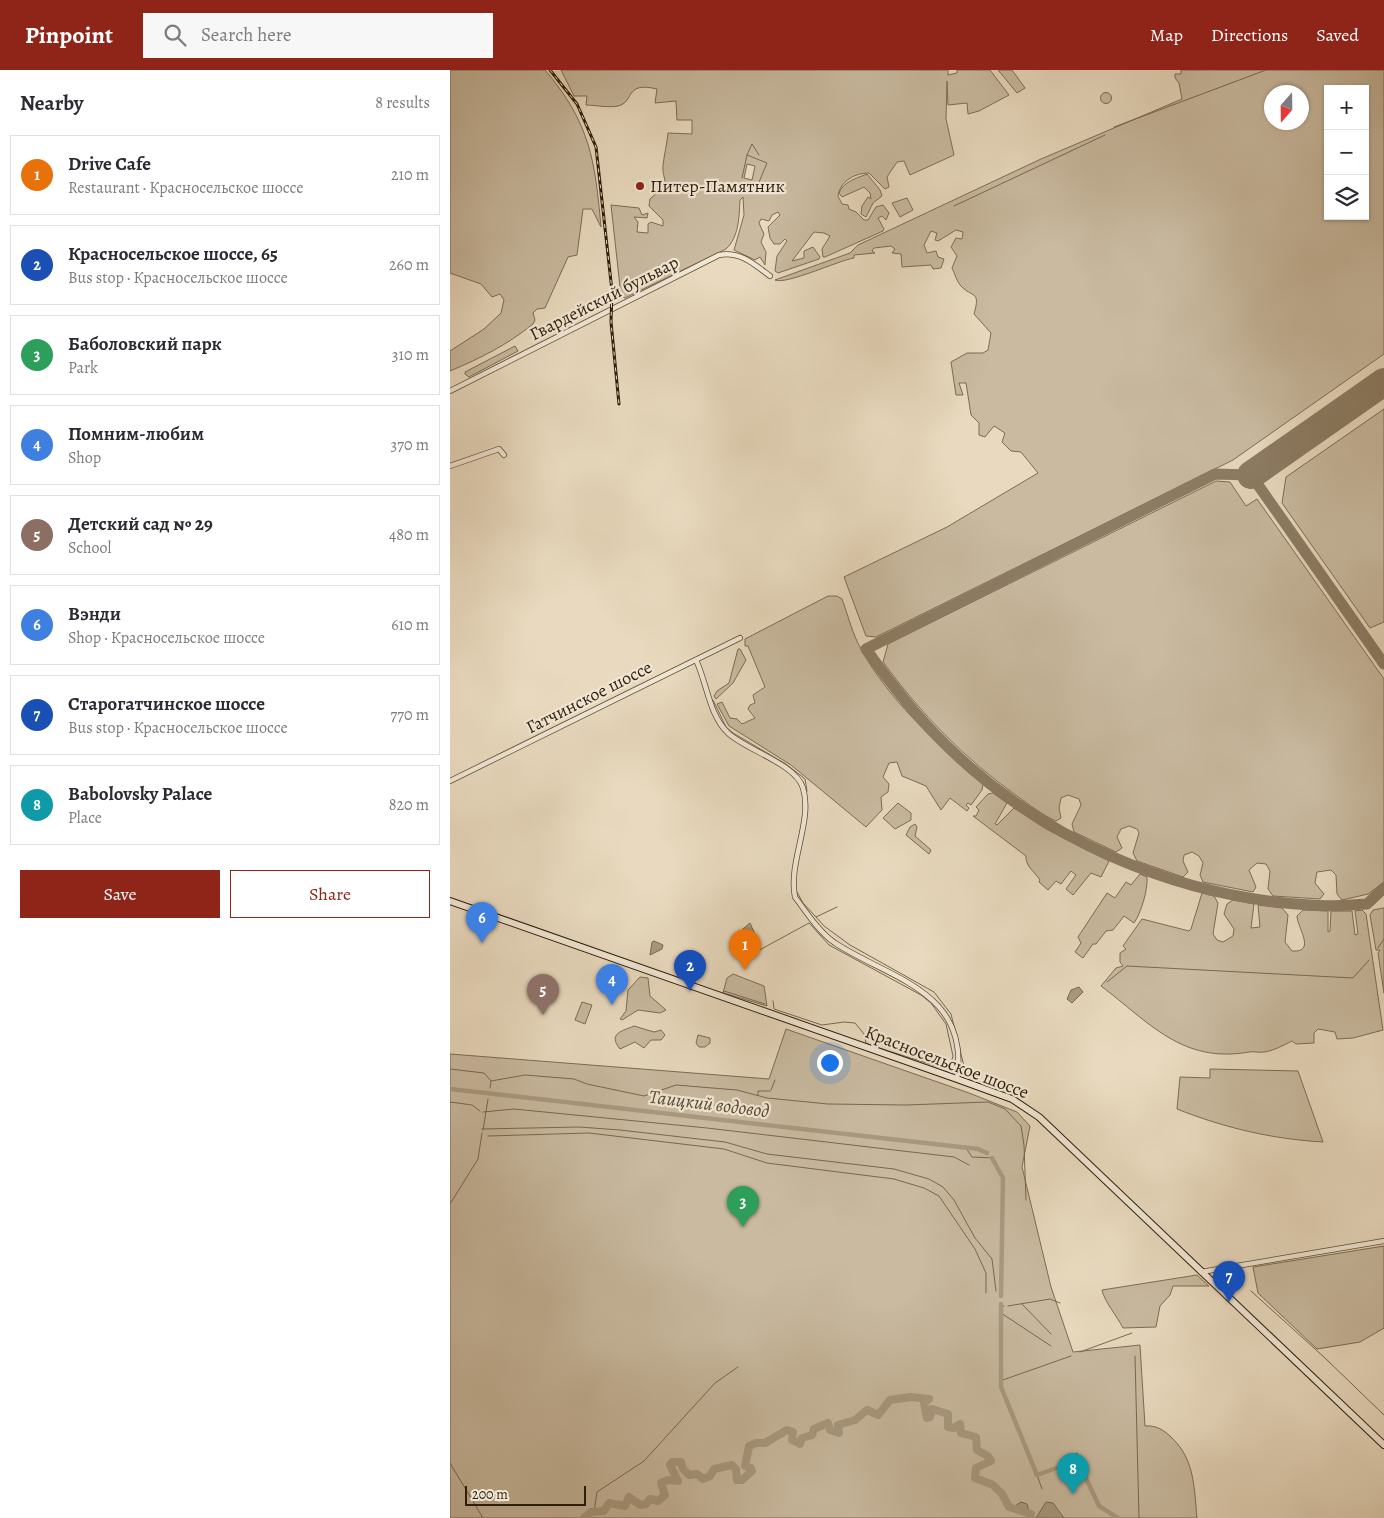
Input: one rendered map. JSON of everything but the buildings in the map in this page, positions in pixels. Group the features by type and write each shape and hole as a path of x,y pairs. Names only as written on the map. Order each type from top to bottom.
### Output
{"main road":[{"name":"Красносельское шоссе","path":"450,902 1012,1099 1030,1110 1384,1445"}],"street":[{"name":"Гвардейский бульвар","path":"450,392 719,255 730,253 739,255 770,276"},
{"path":"450,466 499,449 504,455"},
{"name":"Гатчинское шоссе","path":"450,781 740,638"},
{"path":"696,660 717,718 723,728 752,749 790,771 802,785 805,808 796,861 795,897 819,928 834,942 933,999 948,1019 958,1062 956,1078"},
{"path":"1201,1272 1384,1241"}],"shaded area":[{"path":"450,70 545,70 572,107 588,143 593,162 601,227 592,209 583,209 577,255 568,257 545,308 537,309 533,313 535,320 533,324 493,350 450,371 450,351 484,329 501,313 504,300 500,294 492,297 481,284 450,273"},
{"path":"561,70 948,70 948,75 957,73 957,70 990,70 1009,95 979,111 968,114 967,103 948,105 947,81 946,119 954,155 910,175 904,161 897,162 887,177 889,187 885,189 869,173 859,174 845,182 838,196 842,204 848,205 849,209 856,212 864,220 868,220 876,207 883,205 889,213 886,220 882,216 878,218 884,229 883,231 825,257 823,257 822,249 830,236 814,232 792,261 804,258 804,251 813,247 820,257 819,259 778,273 775,271 777,256 787,241 785,239 780,244 774,244 770,238 768,227 780,215 778,212 772,215 769,221 761,219 759,223 764,234 761,242 766,252 765,265 760,257 755,260 734,250 744,215 743,197 740,200 736,233 726,249 625,298 621,296 611,205 639,208 642,215 648,213 647,218 634,217 638,222 637,232 648,233 648,224 651,222 663,226 663,220 649,206 650,199 658,192 664,193 663,166 668,133 692,134 692,120 677,120 676,101 655,103 657,89 639,88 632,93 627,101 614,107 586,105 587,96 574,96","holes":["747,164 755,166 752,180 744,178"]},
{"path":"998,70 1012,70 1025,88 1017,93"},
{"path":"1181,70 1384,70 1384,354 1233,460 876,637 866,636 844,577 947,527 1038,473 1021,452 1011,451 1002,442 1005,433 994,426 985,437 979,435 979,423 971,415 966,383 959,383 963,395 956,395 951,362 967,353 983,353 988,350 991,333 974,314 976,298 960,284 952,268 957,256 951,247 956,238 962,239 963,232 956,230 938,241 935,240 937,233 931,231 924,245 927,253 936,251 938,257 944,259 941,268 933,269 931,265 902,267 901,254 892,253 895,249 891,246 874,248 872,251 875,253 854,255 854,258 790,279 775,280 850,253 858,245 1041,159 1182,99 1175,74 1181,74"},
{"path":"1106,92 1112,98 1106,104 1100,98"},
{"path":"867,174 880,190 882,196 873,203 866,217 861,214 862,206 868,197 871,199 870,193 864,187 842,197 839,193 847,183"},
{"path":"907,198 913,210 900,217 892,203"},
{"path":"515,346 518,351 469,377 465,374 465,372"},
{"path":"1384,409 1384,622 1370,628 1282,503 1286,477"},
{"path":"1216,481 1230,482 1246,506 1257,499 1384,679 1384,882 1368,894 1342,900 1337,894 1336,875 1331,870 1317,872 1315,883 1324,894 1320,899 1273,896 1268,889 1270,871 1266,864 1257,863 1249,870 1256,887 1253,892 1203,882 1200,875 1203,863 1199,856 1192,852 1184,855 1183,861 1188,872 1183,877 1137,861 1133,853 1139,833 1137,829 1129,826 1121,829 1117,837 1122,848 1116,852 1074,832 1072,824 1081,805 1079,799 1068,795 1061,798 1059,808 1061,818 1056,821 1036,810 979,767 945,735 913,700 883,662 888,644"},
{"path":"828,596 837,596 842,599 861,649 886,687 900,704 932,738 983,784 982,790 971,805 968,803 966,805 969,808 967,811 950,798 941,810 926,786 902,776 897,762 889,763 883,777 889,784 888,792 881,797 882,810 866,827 791,765 729,726 717,704 722,702 730,718 737,719 742,724 755,718 748,709 750,705 755,703 753,695 765,687 748,646 745,646 745,639"},
{"path":"738,649 740,649 746,660 733,683 716,699 714,696 717,691 729,683"},
{"path":"993,793 1007,803 995,824 997,825 1014,808 1046,829 1109,861 1101,877 1091,873 1073,895 1066,889 1076,875 1071,871 1061,884 1056,881 1048,890 1039,882 1040,880 1027,863 1026,856 973,816 976,816 979,810 976,807 988,794"},
{"path":"898,803 911,813 911,820 895,829 883,818"},
{"path":"915,824 917,827 915,836 931,850 929,854 906,835 910,827"},
{"path":"1140,874 1147,877 1146,888 1137,919 1134,923 1124,916 1113,930 1106,931 1096,944 1093,944 1083,958 1075,952 1081,943 1078,937 1107,893 1115,898 1126,882 1131,885"},
{"path":"1202,893 1214,896 1218,903 1213,934 1217,940 1223,942 1233,936 1234,929 1224,914 1227,904 1233,900 1254,904 1251,928 1260,927 1258,905 1282,908 1288,915 1285,942 1292,951 1299,951 1305,944 1297,916 1303,910 1328,911 1328,932 1330,931 1331,911 1352,911 1355,935 1358,934 1355,911 1362,910 1366,914 1383,1030 1353,1038 1337,1039 1335,1032 1318,1029 1314,1033 1314,1043 1296,1044 1292,1041 1275,1049 1262,1052 1225,1054 1204,1052 1185,1046 1168,1037 1151,1026 1101,986 1116,968 1123,966 1120,962 1120,953 1126,949 1123,946 1142,919 1189,931"},
{"path":"1384,908 1384,993 1378,953 1380,950 1376,950 1370,915 1373,910"},
{"path":"750,923 759,943 746,948 738,933"},
{"path":"652,942 663,945 662,949 650,955"},
{"path":"733,974 764,986 767,1006 723,993 727,978"},
{"path":"640,977 648,978 650,996 666,1010 660,1013 638,1010 622,1020 620,1019 626,1011 628,990"},
{"path":"1079,987 1083,992 1072,1003 1067,999 1071,990"},
{"path":"582,1002 592,1005 585,1024 575,1020"},
{"path":"634,1026 654,1032 661,1030 665,1035 661,1040 651,1040 644,1048 635,1042 620,1049 616,1044 616,1036 621,1031"},
{"path":"786,1029 969,1093 1017,1112 1030,1126 1022,1167 1051,1287 1073,1352 1140,1345 1145,1426 1160,1429 1180,1447 1192,1475 1197,1518 450,1518 450,1054 769,1079"},
{"path":"698,1035 710,1038 710,1043 705,1047 699,1047 696,1043"},
{"path":"1210,1069 1298,1071 1323,1142 1249,1132 1177,1109 1180,1077 1210,1078"},
{"path":"1384,1246 1384,1328 1360,1342 1317,1349 1258,1293 1253,1267"},
{"path":"1197,1275 1209,1286 1173,1286 1170,1295 1160,1306 1156,1327 1123,1328 1105,1299 1102,1290"},
{"path":"1077,1453 1080,1456 1079,1463 1069,1471 1063,1465 1070,1456"},
{"path":"1021,1502 1027,1504 1030,1515 1012,1510"},
{"path":"1046,1502 1053,1503 1064,1518 1036,1518"}],"waterway":[{"path":"1114,127 1266,70"},
{"path":"954,206 1105,135"},
{"path":"742,178 747,155 752,144 759,155"},
{"path":"747,155 767,163 757,187 748,188"},
{"path":"713,700 726,727 786,764 805,779 807,791"},
{"path":"797,892 803,903 816,917 837,907"},
{"path":"816,917 824,926 850,945 934,992 951,1014 964,1066 971,1077 977,1080"},
{"path":"746,948 743,949 745,954 754,953 809,923 829,945 921,995 931,1003 946,1024 953,1056 950,1067 942,1068 866,1043 864,1034 855,1023 844,1022 822,1025 774,1009 773,1001"},
{"path":"1378,948 1384,939"},
{"path":"1107,982 1127,966 1353,978 1369,960"},
{"path":"724,991 765,1004"},
{"path":"450,1069 484,1073 491,1081 490,1088"},
{"path":"491,1081 525,1075 574,1079 587,1084 644,1096 676,1085 737,1090 767,1098 828,1104 906,1105 988,1102 1005,1109 1021,1126 1024,1145 1026,1200"},
{"path":"771,1090 775,1080"},
{"name":"Таицкий водовод","path":"450,1089 978,1149 987,1153"},
{"path":"758,1095 758,1091 770,1091"},
{"path":"483,1130 488,1099"},
{"path":"450,1102 472,1105 480,1111"},
{"path":"483,1112 514,1109 707,1128 954,1157 969,1165"},
{"path":"482,1129 579,1127 620,1130 725,1142 767,1154 894,1169 929,1179 943,1187 954,1200 975,1238 992,1259 996,1291"},
{"path":"450,1204 478,1159 482,1133"},
{"path":"488,1136 589,1133 724,1149 767,1163 894,1179 924,1188 939,1196 975,1249 986,1273 986,1293"},
{"name":"Таицкий водовод","path":"966,1148 972,1157 992,1158"},
{"name":"Таицкий водовод","path":"992,1158 1003,1178 1001,1296"},
{"path":"1251,1291 1384,1415"},
{"path":"1008,1306 1050,1299 1060,1303"},
{"name":"Таицкий водовод","path":"1001,1304 1001,1387 1037,1475 1068,1464"},
{"path":"1022,1304 1051,1334"},
{"path":"1001,1313 1051,1346"},
{"path":"1080,1352 1132,1333"},
{"path":"1000,1381 1071,1356"},
{"path":"1135,1356 1139,1518"},
{"path":"594,1512 597,1492 644,1461 715,1383 738,1367"},
{"path":"584,1518 591,1512 604,1511 609,1503 625,1506 629,1497 640,1505 646,1504 650,1499 658,1501 665,1495 661,1483 668,1480 678,1481 670,1465 672,1462 681,1462 683,1469 689,1475 697,1474 703,1479 710,1476 714,1469 732,1465 736,1469 737,1480 742,1480 752,1471 751,1468 745,1466 749,1446 756,1443 765,1443 787,1430 793,1432 792,1440 800,1444 802,1438 812,1435 814,1429 828,1423 830,1430 839,1433 838,1425 855,1420 867,1410 878,1415 890,1400 911,1397 929,1399 924,1403 927,1418 930,1417 932,1409 948,1414 948,1427 954,1428 960,1424 961,1433 976,1437 977,1450 988,1456 991,1461 976,1468 975,1478 993,1485 1002,1494 1009,1507 1031,1514"},
{"path":"450,1463 483,1518"},
{"name":"Таицкий водовод","path":"1075,1464 1079,1463 1099,1506 1118,1518"},
{"path":"1037,1475 1042,1489"}],"taxiway":[{"path":"1384,664 1251,475 1215,474 866,649 924,723 983,779 1024,809 1068,835 1113,857 1161,876 1210,890 1260,900 1317,906 1367,904 1384,888"}],"runway":[{"path":"1251,475 1384,382"}],"railway":[{"path":"550,70 577,104 596,147 612,291 611,322 619,404"}],"place":[{"name":"Питер-Памятник","path":"640,186"},
{"name":"Вэнди","path":"482,943"},
{"name":"Drive Cafe","path":"745,970"},
{"name":"Красносельское шоссе, 65","path":"690,991"},
{"name":"Помним-любим","path":"612,1005"},
{"name":"Детский сад № 29","path":"543,1015"},
{"name":"Баболовский парк","path":"743,1227"},
{"name":"Старогатчинское шоссе","path":"1229,1302"},
{"name":"Babolovsky Palace","path":"1073,1494"}]}
